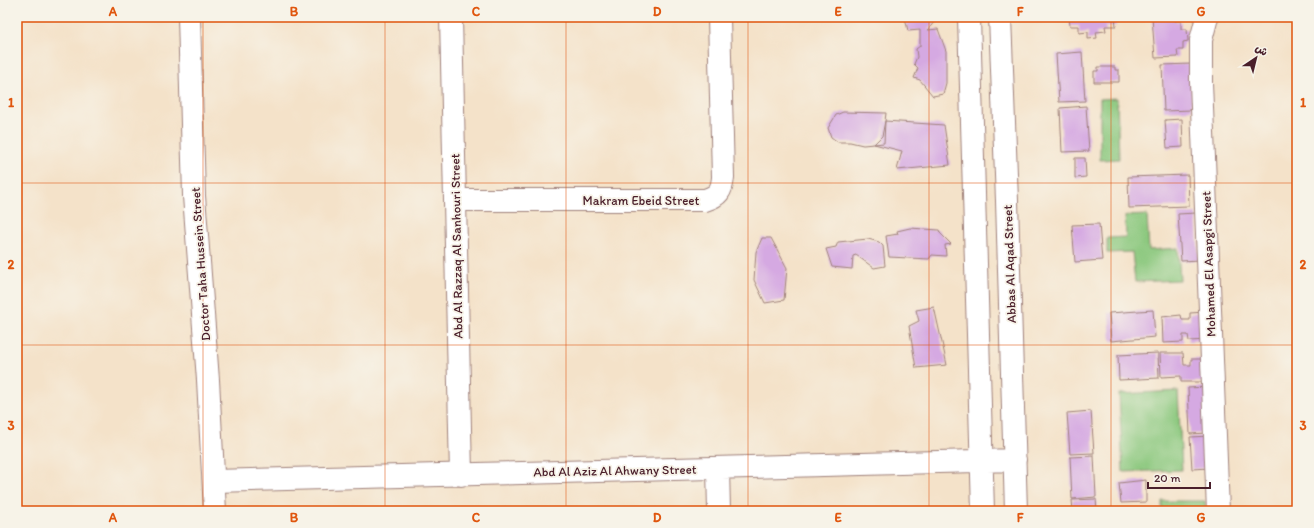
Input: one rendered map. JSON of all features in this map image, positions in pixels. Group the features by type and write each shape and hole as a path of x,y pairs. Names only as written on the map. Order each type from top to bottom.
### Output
{"street":[{"name":"Doctor Taha Hussein Street","path":"189,17 194,196 214,481 214,511"},
{"name":"Abd Al Razzaq Al Sanhouri Street","path":"451,17 461,475"},
{"name":"Makram Ebeid Street","path":"456,200 705,200 716,196 722,188 723,178 719,17"},
{"path":"969,17 983,511"},
{"name":"Abbas Al Aqad Street","path":"1000,17 1016,511"},
{"name":"Mohamed El Asapgi Street","path":"1207,17 1201,40 1200,82 1218,511"},
{"name":"Abd Al Aziz Al Ahwany Street","path":"214,481 1015,460"},
{"path":"718,468 719,511"}],"green space":[{"path":"1117,98 1119,159 1100,160 1100,99"},
{"path":"1147,215 1149,250 1178,248 1180,280 1135,282 1132,252 1107,253 1107,238 1126,237 1125,216"},
{"path":"1178,391 1182,470 1123,472 1119,394"},
{"path":"1162,501 1205,501 1206,511 1162,511"}],"building":[{"path":"905,17 934,17 934,22 928,30 938,29 946,51 946,83 943,94 933,96 920,80 914,78 918,68 914,64 917,57 916,49 920,46 920,30 908,31"},
{"path":"1069,17 1115,17 1116,26 1105,26 1106,31 1096,32 1097,38 1088,39 1088,32 1079,33 1079,26 1070,26"},
{"path":"1152,17 1175,17 1175,21 1181,21 1181,29 1187,29 1188,41 1183,42 1183,50 1177,50 1178,57 1155,58"},
{"path":"1082,52 1085,101 1059,102 1056,54"},
{"path":"1191,64 1192,110 1164,111 1162,65"},
{"path":"1098,67 1115,67 1115,70 1119,70 1119,82 1094,82 1094,71 1098,71"},
{"path":"1086,106 1089,151 1062,152 1060,108"},
{"path":"843,112 886,113 882,136 874,144 863,145 850,142 838,142 831,137 828,128 836,115"},
{"path":"1182,119 1183,147 1167,148 1165,120"},
{"path":"885,121 944,125 950,165 897,170 902,151 874,144 884,143"},
{"path":"1075,158 1085,158 1086,177 1075,178"},
{"path":"1188,175 1189,206 1129,208 1128,177"},
{"path":"1196,213 1199,260 1181,261 1178,214"},
{"path":"1099,224 1102,260 1075,262 1072,225"},
{"path":"910,228 939,230 951,244 945,245 946,256 932,255 929,259 889,257 886,236 898,234 897,231"},
{"path":"762,238 771,238 787,268 784,300 765,303 754,280 756,252"},
{"path":"868,239 879,242 883,246 885,266 874,268 856,255 853,256 852,269 832,267 826,249 836,247 838,242"},
{"path":"934,307 947,365 916,368 909,326 919,321 916,310"},
{"path":"1153,310 1155,337 1111,341 1109,313"},
{"path":"1205,312 1207,340 1189,341 1188,335 1183,335 1183,342 1163,343 1162,317 1181,315 1182,320 1190,320 1190,313"},
{"path":"1158,353 1159,378 1119,380 1118,355"},
{"path":"1160,353 1183,353 1184,365 1191,365 1191,359 1206,359 1207,382 1181,382 1181,376 1161,377"},
{"path":"1207,387 1208,433 1190,434 1188,388"},
{"path":"1091,411 1094,453 1070,454 1067,413"},
{"path":"1209,436 1210,468 1192,469 1190,437"},
{"path":"1094,456 1096,497 1072,499 1070,457"},
{"path":"1146,480 1146,502 1121,503 1119,483"},
{"path":"1096,499 1097,511 1073,511 1072,500"}]}
